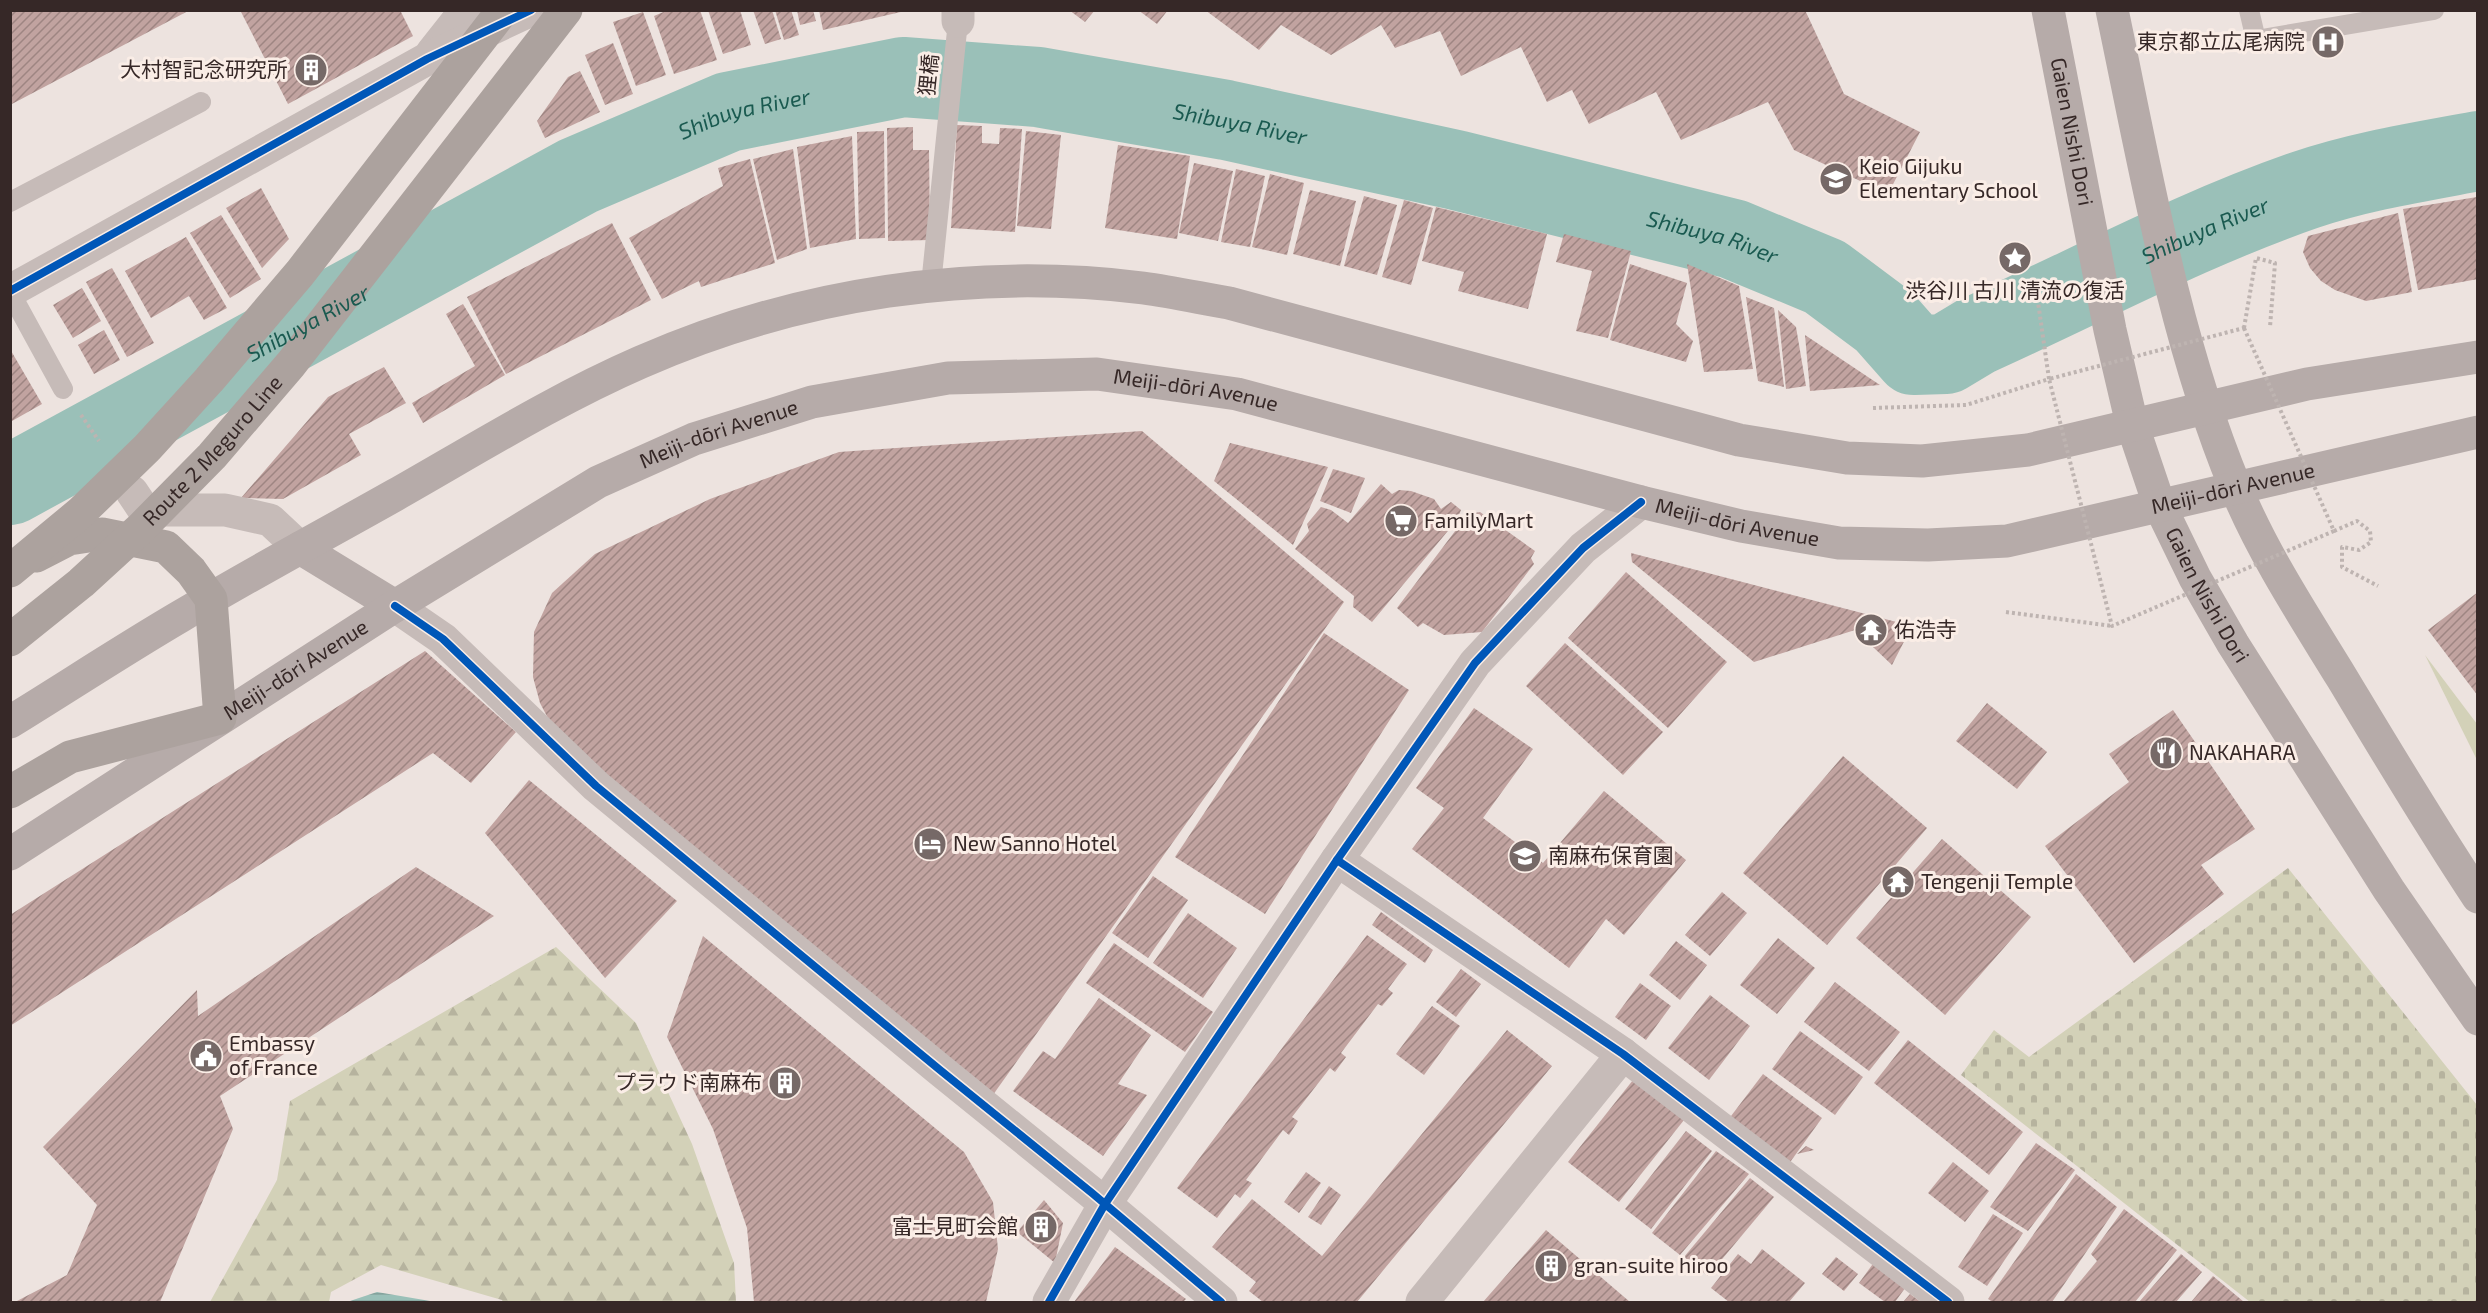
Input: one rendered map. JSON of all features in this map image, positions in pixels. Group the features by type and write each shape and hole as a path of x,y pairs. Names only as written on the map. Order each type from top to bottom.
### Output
{"highway":[{"path":"10,570 81,513 147,448 209,380 300,273 503,10"},
{"name":"Route 2 Meguro Line","path":"10,640 115,552 212,456 291,364 566,10"},
{"path":"10,570 69,539 102,534 166,547 191,571 211,599 220,718 70,757 10,792"}],"main road":[{"name":"Gaien Nishi Dori","path":"2048,10 2110,330 2132,424 2159,504 2195,578 2233,644 2389,890 2478,1019"},
{"path":"2112,10 2152,197 2178,304 2205,406 2235,487 2262,544 2298,607 2478,897"},
{"path":"10,722 211,599 300,548 548,408 642,362 707,337 773,316 847,298 931,285 998,281 1143,288 1229,303 1738,440 1847,458 1922,461 2028,450 2205,406 2307,384 2478,357"},
{"name":"Meiji-dōri Avenue","path":"10,854 395,606 598,482 694,439 812,402 948,378 1097,374 1237,394 1641,502 1741,526 1839,543 1928,545 2007,541 2478,432"},
{"path":"300,548 395,606"}],"street":[{"path":"427,59 466,10"},
{"path":"10,291 427,59 531,10"},
{"path":"132,492 144,510 225,510 270,520 300,548"},
{"path":"1049,1302 1105,1204 1338,860 1475,663 1583,548 1641,502"},
{"path":"395,606 443,639 596,786 1221,1302"},
{"path":"1338,860 1623,1054 1948,1302"},
{"path":"1422,1302 1623,1054"}],"lane":[{"path":"2249,10 2256,40 2434,10"},
{"name":"狸橋","path":"931,285 958,16"},
{"path":"10,202 201,102"},
{"path":"10,291 63,389"}],"path":[{"path":"2270,327 2275,263 2256,258 2244,326 2334,531"},
{"path":"2036,281 2049,379 2112,626"},
{"path":"1873,408 1966,405 2049,379 2244,326"},
{"path":"2006,612 2112,626 2357,521 2370,531 2371,542 2360,550 2342,547 2342,567 2378,586"}],"green space":[{"path":"2425,655 2477,724 2477,760"},
{"path":"2288,868 2477,1105 2477,1301 2250,1302 1961,1075 1994,1030 2029,1057"},
{"path":"556,947 636,1023 692,1144 734,1263 736,1302 503,1302 381,1265 331,1292 329,1302 210,1302 277,1180 290,1101"}],"water":[{"path":"377,1292 436,1302 347,1302"}],"building":[{"path":"10,10 190,10 10,105"},
{"name":"大村智記念研究所","path":"240,10 400,10 413,36 288,104"},
{"path":"668,10 700,10 717,60 674,74 654,16"},
{"path":"708,10 740,10 751,45 723,54"},
{"path":"753,10 772,10 781,39 765,44"},
{"path":"775,10 791,10 799,35 784,40"},
{"path":"797,10 813,10 816,21 800,25"},
{"path":"819,10 905,10 905,11 823,30"},
{"path":"1069,10 1095,10 1085,22"},
{"path":"1138,10 1168,10 1157,24"},
{"path":"1205,10 1805,10 1844,94 1920,132 1888,194 1794,150 1768,102 1681,140 1656,92 1589,124 1572,90 1547,102 1521,47 1461,76 1440,31 1395,48 1381,25 1331,55 1281,25 1259,50"},
{"path":"643,12 666,75 636,86 613,22"},
{"path":"613,43 633,94 605,105 585,55"},
{"path":"580,71 600,112 545,138 537,121 568,77"},
{"path":"957,125 982,126 982,143 999,144 1000,128 1022,129 1015,232 951,228"},
{"path":"913,127 913,150 929,150 930,240 888,241 887,128"},
{"path":"884,131 885,238 859,239 857,132"},
{"path":"1026,131 1061,135 1051,229 1017,226"},
{"path":"852,136 856,239 810,248 797,147"},
{"path":"1118,145 1190,156 1177,239 1105,228"},
{"path":"793,149 807,249 777,260 753,159"},
{"path":"750,159 775,263 701,287 699,281 662,299 629,238 723,186 718,168"},
{"path":"1194,163 1233,171 1218,241 1179,233"},
{"path":"1236,169 1265,176 1250,247 1221,242"},
{"path":"1270,174 1304,183 1287,255 1252,247"},
{"path":"261,188 289,239 262,268 226,208"},
{"path":"1310,190 1356,201 1340,266 1293,254"},
{"path":"1364,196 1397,205 1377,275 1344,266"},
{"path":"2477,197 2478,279 2418,290 2403,209"},
{"path":"1404,200 1433,208 1411,285 1382,277"},
{"path":"1436,207 1547,234 1528,309 1458,291 1464,272 1422,261"},
{"path":"2398,213 2412,292 2366,301 2335,290 2321,281 2310,268 2303,252 2308,236"},
{"path":"221,215 261,279 230,298 190,233"},
{"path":"612,223 651,300 506,374 467,297"},
{"path":"1564,234 1631,251 1608,338 1576,331 1592,271 1556,262"},
{"path":"186,237 227,308 204,320 189,296 151,318 125,271"},
{"path":"1630,264 1687,283 1676,324 1693,341 1686,362 1610,340"},
{"path":"1687,264 1739,286 1753,369 1704,372"},
{"path":"112,268 154,343 127,357 86,282"},
{"path":"82,288 101,321 73,338 53,305"},
{"path":"1746,297 1774,308 1784,387 1758,381"},
{"path":"463,304 505,375 423,423 412,403 475,366 446,314"},
{"path":"1778,310 1796,327 1806,386 1786,389"},
{"path":"104,330 120,360 94,374 78,345"},
{"path":"1805,335 1880,385 1810,391"},
{"path":"10,349 42,404 12,421 10,418"},
{"path":"384,367 406,403 349,434 361,455 283,499 241,498 328,397"},
{"name":"New Sanno Hotel","path":"1142,431 1344,602 990,1099 568,745 552,726 540,703 533,677 534,632 552,593 595,554 710,499 839,452"},
{"path":"1230,443 1328,467 1293,545 1214,481"},
{"path":"1333,469 1365,478 1351,513 1320,501"},
{"path":"1381,484 1392,494 1399,490 1411,491 1434,499 1441,509 1451,502 1461,510 1457,520 1372,622 1353,607 1354,596 1295,549 1309,531 1307,524 1321,507 1331,510 1348,523"},
{"path":"1480,512 1535,551 1531,558 1534,564 1482,632 1444,635 1423,623 1418,627 1397,608 1468,514"},
{"path":"1631,553 1912,626 1892,665 1855,630 1754,662 1632,562"},
{"path":"1626,572 1727,662 1668,728 1568,638"},
{"path":"2478,592 2478,696 2428,630"},
{"path":"1324,633 1409,690 1265,914 1175,857"},
{"path":"1565,643 1663,732 1623,775 1526,686"},
{"path":"425,651 516,732 471,783 433,753 10,1026 10,915"},
{"path":"1987,703 2047,752 2017,789 1956,741"},
{"path":"1474,708 1533,749 1483,818 1543,863 1604,791 1686,860 1624,935 1606,919 1569,968 1412,849 1444,808 1416,788"},
{"path":"2173,710 2255,829 2201,865 2224,894 2134,963 2045,846 2129,782 2109,754"},
{"path":"1843,756 1927,828 1827,945 1743,873"},
{"path":"529,780 677,901 605,978 485,833"},
{"path":"1942,839 2031,917 1945,1015 1856,938"},
{"name":"Embassy of France","path":"416,867 494,916 220,1096 233,1129 160,1302 15,1302 67,1275 97,1205 43,1147 197,990 198,1016"},
{"path":"1153,876 1188,900 1148,958 1112,933"},
{"path":"1722,892 1747,913 1710,956 1685,935"},
{"path":"1381,912 1433,950 1425,963 1372,925"},
{"path":"1188,913 1237,948 1203,998 1153,963"},
{"path":"1367,935 1407,964 1388,989 1393,993 1382,1006 1378,1004 1341,1053 1346,1057 1335,1072 1330,1068 1292,1117 1298,1121 1289,1135 1283,1130 1246,1180 1252,1183 1240,1198 1235,1194 1217,1218 1177,1188"},
{"name":"プラウド南麻布","path":"703,936 964,1152 993,1202 998,1249 986,1302 754,1302 747,1228 713,1129 667,1037"},
{"path":"1778,938 1815,968 1777,1014 1740,985"},
{"path":"1676,941 1707,965 1680,1000 1649,975"},
{"path":"1114,943 1213,1012 1185,1052 1086,983"},
{"path":"1461,969 1481,984 1456,1017 1436,1002"},
{"path":"1835,982 1900,1032 1869,1071 1804,1022"},
{"path":"1640,983 1671,1006 1646,1040 1615,1017"},
{"path":"1710,995 1750,1026 1709,1080 1668,1048"},
{"path":"1099,998 1151,1035 1118,1084 1147,1095 1103,1156 1013,1091 1043,1051 1055,1059"},
{"path":"1432,1006 1460,1026 1424,1075 1396,1054"},
{"path":"1507,1030 1552,1066 1357,1302 1263,1302 1249,1291 1256,1282 1212,1247 1252,1199 1322,1256"},
{"path":"1800,1031 1863,1077 1835,1115 1772,1069"},
{"path":"1908,1040 2023,1132 1989,1175 1874,1083"},
{"path":"1763,1074 1822,1118 1788,1165 1728,1120"},
{"path":"1633,1080 1684,1120 1619,1202 1568,1162"},
{"path":"1686,1131 1712,1151 1651,1229 1625,1209"},
{"path":"2036,1143 2075,1170 2028,1231 1990,1207"},
{"path":"1806,1146 1814,1150 1797,1154"},
{"path":"1716,1151 1749,1174 1680,1255 1652,1233"},
{"path":"1953,1162 1989,1191 1965,1222 1928,1193"},
{"path":"1306,1172 1321,1183 1299,1213 1284,1202"},
{"path":"2076,1174 2117,1207 2052,1302 1993,1302 1988,1299"},
{"path":"1750,1178 1774,1197 1708,1276 1684,1257"},
{"path":"1329,1186 1341,1195 1321,1225 1308,1217"},
{"name":"富士見町会館","path":"1044,1200 1063,1223 1055,1263 1017,1232"},
{"path":"2124,1209 2177,1250 2135,1302 2063,1302 2097,1261 2091,1254"},
{"path":"1993,1214 2023,1233 1987,1286 1958,1267"},
{"name":"gran-suite hiroo","path":"1546,1230 1630,1302 1483,1302"},
{"path":"1115,1247 1186,1299 1183,1302 1074,1302"},
{"path":"1762,1249 1805,1283 1789,1302 1729,1302 1711,1288 1738,1254 1751,1264"},
{"path":"2181,1254 2202,1272 2176,1302 2139,1302"},
{"path":"1836,1257 1858,1274 1844,1291 1822,1274"},
{"path":"1875,1261 1908,1284 1895,1302 1885,1302 1859,1283"},
{"path":"2213,1276 2244,1302 2191,1302"},
{"path":"1910,1294 1921,1302 1903,1302"}],"waterway":[{"name":"Shibuya River","path":"10,485 578,176 728,112 903,77 1038,87 1226,120 1456,170 1733,239 1825,277 1884,321 1914,355 1946,354 1976,336 2180,240 2263,205 2326,183 2369,172 2478,151"}],"cycle path":[{"path":"10,291 427,59 531,10"},
{"path":"1049,1302 1105,1204 1337,860 1475,663 1583,548 1641,502"},
{"path":"395,606 443,639 596,786 1092,1193 1221,1302"},
{"path":"1337,860 1623,1054 1948,1302"}],"place":[{"name":"東京都立広尾病院","path":"2328,42"},
{"name":"大村智記念研究所","path":"311,70"},
{"name":"Keio Gijuku Elementary School","path":"1836,179"},
{"name":"渋谷川 古川 清流の復活","path":"2015,258"},
{"name":"FamilyMart","path":"1401,521"},
{"name":"佑浩寺","path":"1871,630"},
{"name":"NAKAHARA","path":"2166,753"},
{"name":"New Sanno Hotel","path":"930,844"},
{"name":"南麻布保育園","path":"1525,856"},
{"name":"Tengenji Temple","path":"1898,882"},
{"name":"Embassy of France","path":"206,1056"},
{"name":"プラウド南麻布","path":"785,1083"},
{"name":"富士見町会館","path":"1041,1227"},
{"name":"gran-suite hiroo","path":"1551,1266"}]}
